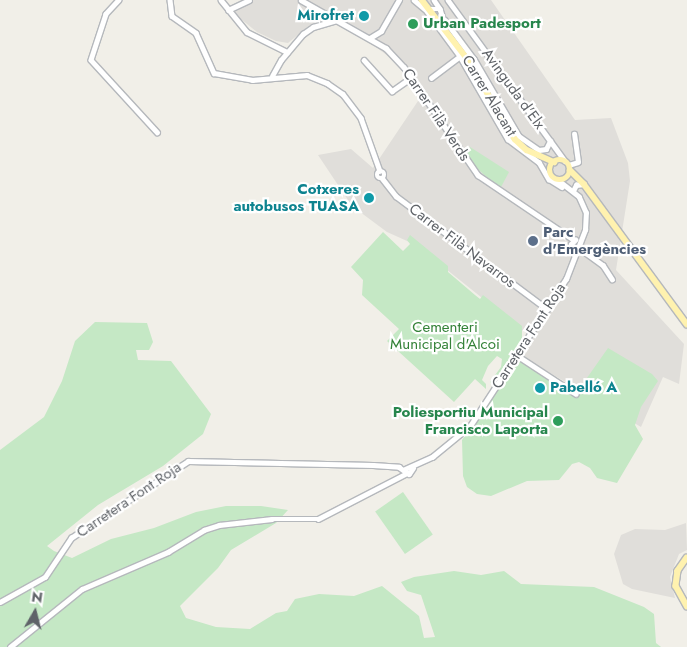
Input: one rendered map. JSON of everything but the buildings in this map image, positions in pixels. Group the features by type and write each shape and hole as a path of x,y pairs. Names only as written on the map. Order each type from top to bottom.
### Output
{"main road":[{"name":"Carrer Alacant","path":"431,8 520,144 544,158 561,163"},
{"path":"561,163 566,179"},
{"path":"561,163 550,174 557,180 566,179 582,182"},
{"path":"561,163 582,182 687,324"},
{"path":"687,558 678,571 676,586 687,606"}],"street":[{"path":"119,0 106,14 91,60 157,132"},
{"path":"170,0 173,18 197,34 211,72 243,80 272,76 287,52 308,29 338,20"},
{"path":"221,0 250,34 287,52"},
{"path":"228,10 249,0"},
{"name":"Carrer Filà Verds","path":"301,0 370,38 396,57 412,77 478,175 567,236 575,244"},
{"path":"370,38 381,31 399,0"},
{"name":"Carrer Alacant","path":"414,0 431,8"},
{"path":"431,8 434,0"},
{"name":"Avinguda d'Elx","path":"448,0 550,141 561,163"},
{"name":"Carrer Alacant","path":"442,24 512,143 542,164 552,182 571,190"},
{"name":"Carrer Alacant","path":"442,24 474,59 519,136 520,144 512,143"},
{"name":"Carrer Filà Verds","path":"431,78 460,56"},
{"path":"364,60 392,91 412,77"},
{"name":"Carrer Filà Navarros","path":"272,76 307,75 327,83 343,94 363,123 380,171 377,176 382,178 396,196 547,309"},
{"path":"561,163 578,162 574,134"},
{"name":"Carrer Alacant","path":"519,136 540,150 547,148 550,141"},
{"path":"566,179 571,190 586,210 583,235 575,244 603,265 612,279"},
{"path":"557,180 571,190"},
{"path":"571,190 582,182"},
{"name":"Carretera Font Roja","path":"0,602 45,577 71,538 188,461 373,465 412,473 413,468 442,451 467,430 518,356 547,309 574,259 575,244"},
{"path":"518,356 576,394"},
{"path":"10,647 82,589 168,552 204,530 219,525 272,519 318,519 406,471"}],"shaded area":[{"path":"241,0 491,0 575,120 611,118 628,163 630,181 616,270 684,344 679,384 663,377 641,427 520,355 531,337 416,245 387,232 352,206 318,155 351,149 373,168 420,98 396,62 369,42 329,19 311,24 288,43 276,41 257,32 236,15 230,6"},
{"path":"686,523 687,550 679,554 670,577 675,598 632,589 623,584 614,554 621,535 635,529 665,530"}],"green space":[{"path":"470,147 509,172 500,189 471,163 463,151"},
{"name":"Cementeri Municipal d'Alcoi","path":"383,232 403,251 410,244 407,240 410,235 448,266 448,272 475,295 480,299 483,295 522,326 522,338 493,385 490,382 501,367 502,359 497,356 488,366 482,380 486,384 486,389 475,379 454,402 387,341 399,329 362,295 363,280 351,267"},
{"path":"95,322 147,323 153,342 149,350 136,350 138,360 171,361 211,414 203,434 163,466 98,505 47,546 54,551 72,558 111,539 154,528 196,512 226,506 261,506 288,510 276,523 231,550 218,568 180,606 186,618 216,627 250,629 276,613 287,611 295,599 319,594 354,596 382,586 419,616 424,638 435,637 421,595 407,591 401,582 414,577 454,571 481,575 504,571 521,584 594,587 644,607 654,614 656,643 661,647 0,647 0,450 44,417 62,381 75,341"},
{"name":"Poliesportiu Municipal Francisco Laporta","path":"608,348 652,374 658,381 641,407 635,425 643,439 617,483 597,478 590,468 579,462 572,464 559,480 527,481 491,496 477,494 467,487 463,476 462,440 519,360 575,395"},
{"path":"403,492 433,535 405,554 375,512"}],"place":[{"name":"Mirofret","path":"364,16"},
{"name":"Urban Padesport","path":"413,24"},
{"name":"Cotxeres autobusos TUASA","path":"369,198"},
{"name":"Parc d'Emergències","path":"533,241"},
{"name":"Pabelló A","path":"540,388"},
{"name":"Poliesportiu Municipal Francisco Laporta","path":"558,421"}]}
